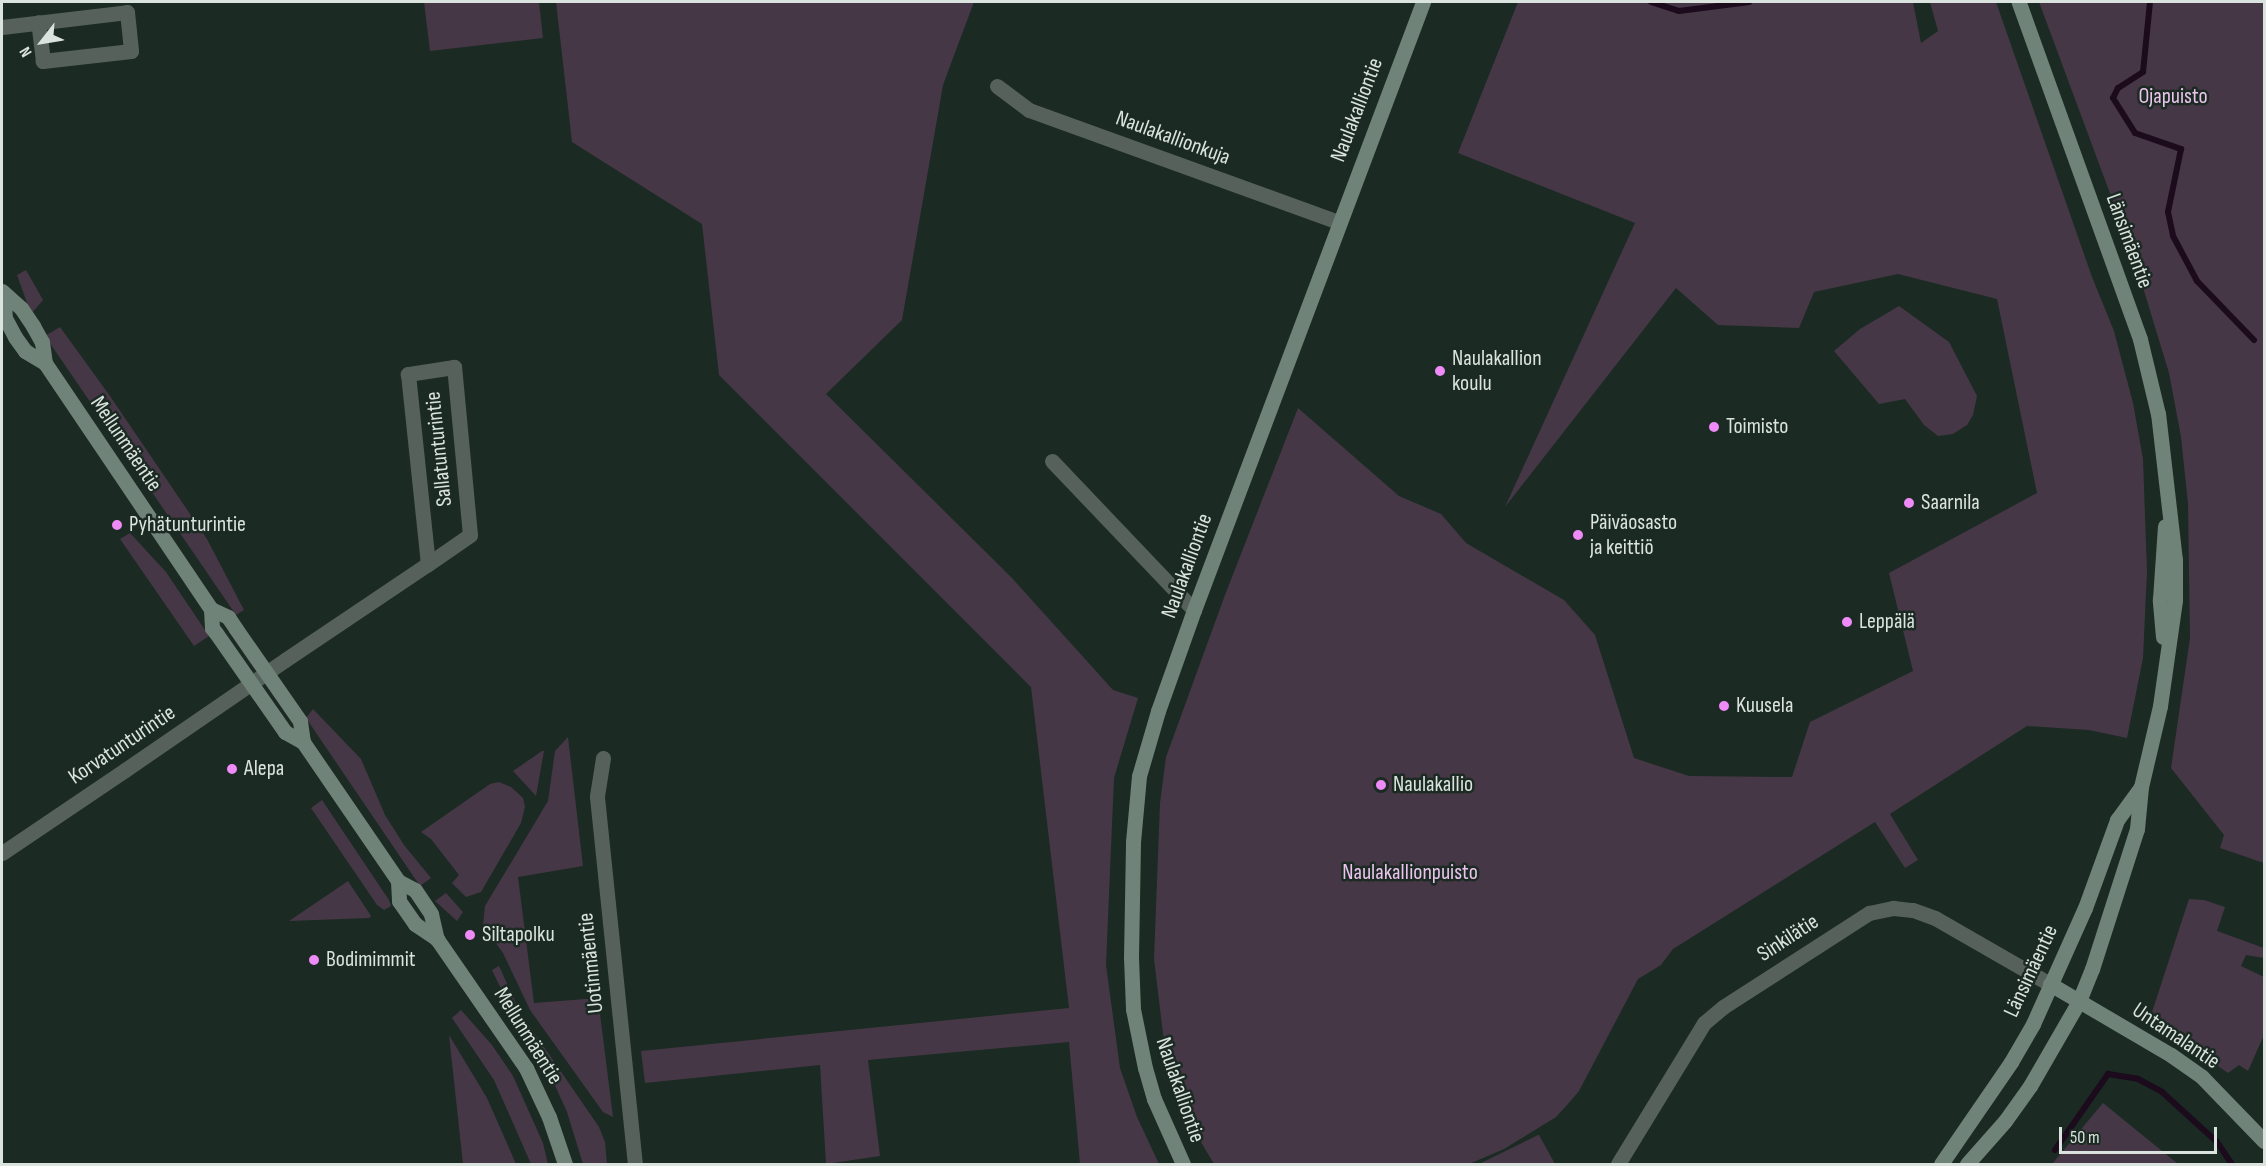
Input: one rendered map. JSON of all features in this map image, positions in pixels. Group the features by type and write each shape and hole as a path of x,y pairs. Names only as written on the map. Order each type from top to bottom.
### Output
{"main road":[{"name":"Naulakalliontie","path":"1183,1164 1154,1099 1138,1038 1131,983 1133,842 1139,777 1194,610 1275,399 1338,222 1423,2"},
{"name":"Länsimäentie","path":"1966,1164 2005,1121 2030,1086 2079,1001 2096,958 2137,829 2141,787 2166,665 2160,599 2161,560 2168,503 2158,414 2140,339 2019,2"},
{"name":"Mellunmäentie","path":"3,293 5,318 15,337 25,351 45,363 211,609 228,617 300,721 303,742 398,881 399,901 415,924 437,939 526,1068 549,1117 564,1164"},
{"name":"Mellunmäentie","path":"211,609 212,628 285,732 303,742"},
{"name":"Länsimäentie","path":"1941,1164 2011,1062 2033,1024 2085,908 2117,820 2141,787"},
{"name":"Untamalantie","path":"2050,984 2171,1055 2202,1077 2265,1141"}],"street":[{"path":"2,27 38,22 127,12 131,51 43,61 38,22"},
{"name":"Naulakallionkuja","path":"997,86 1029,110 1338,222"},
{"name":"Sallatunturintie","path":"267,673 428,564 470,535 454,367 408,374 428,564"},
{"path":"1052,461 1194,610"},
{"name":"Korvatunturintie","path":"2,853 267,673"},
{"name":"Uotinmäentie","path":"603,758 597,797 635,1164"},
{"name":"Sinkilätie","path":"1618,1164 1704,1023 1723,1007 1869,913 1893,908 1913,910 1935,918 2050,984"}],"green space":[{"path":"424,2 539,2 543,38 430,51"},
{"path":"556,2 974,2 943,85 902,320 826,394 1011,577 1113,690 1138,698 1114,778 1106,965 1120,1068 1137,1117 1159,1164 1080,1164 1069,1042 868,1060 880,1156 826,1164 820,1065 645,1083 641,1051 1069,1008 1031,687 719,375 702,224 572,142"},
{"name":"Naulakallionpuisto","path":"1518,2 1913,2 1921,43 1938,31 1930,2 1996,2 2092,277 2114,331 2133,403 2143,459 2147,571 2143,658 2127,738 2089,730 2027,726 1890,814 1918,860 1905,868 1875,822 1673,949 1661,965 1638,979 1579,1091 1556,1117 1504,1149 1469,1164 1214,1164 1186,1117 1165,1050 1154,959 1160,803 1166,757 1225,595 1298,408 1399,496 1441,514 1466,543 1564,600 1595,635 1634,758 1689,776 1792,777 1810,722 1913,671 1889,573 2037,493 1997,299 1898,274 1814,292 1799,328 1718,325 1676,288 1505,507 1635,223 1458,153"},
{"name":"Ojapuisto","path":"2039,2 2264,2 2264,863 2220,848 2224,835 2171,768 2190,638 2188,504 2181,437 2169,373 2134,258"},
{"path":"26,270 43,300 31,314 17,275"},
{"path":"1899,306 1949,342 1977,396 1973,415 1967,425 1953,434 1938,436 1924,425 1905,399 1879,404 1834,351 1860,329"},
{"path":"60,327 207,539 244,610 236,615 45,336"},
{"path":"130,533 166,572 209,636 194,646 120,539"},
{"path":"313,709 361,759 385,815 404,845 431,878 420,886 306,718"},
{"path":"568,737 583,866 518,877 534,1003 598,998 613,1117 603,1112 530,1010 503,953 483,925 485,906 548,801 555,751"},
{"path":"544,751 536,796 513,771"},
{"path":"499,782 511,787 523,798 525,807 521,823 481,892 466,897 452,883 459,875 431,839 421,832 490,784"},
{"path":"322,800 391,906 384,910 377,905 311,808"},
{"path":"348,881 371,916 369,918 289,921"},
{"path":"446,893 463,912 457,921 435,901"},
{"path":"2189,899 2204,900 2225,907 2217,931 2264,948 2264,958 2246,955 2241,966 2264,977 2264,1035 2248,1071 2239,1065 2228,1073 2154,1021 2152,1012"},
{"path":"499,966 520,1012 599,1127 605,1142 607,1164 583,1164 567,1112 553,1081 518,1024 492,970"},
{"path":"461,1010 492,1045 513,1076 543,1143 548,1164 531,1164 494,1080 452,1018"},
{"path":"449,1035 487,1098 516,1164 463,1164"},
{"path":"2103,1103 2178,1164 2052,1164"},
{"path":"1538,1135 1555,1164 1479,1164"}],"waterway":[{"path":"1651,2 1679,11 1749,2"},
{"path":"2150,2 2143,72 2118,88 2113,98 2135,133 2181,149 2168,212 2173,236 2197,281 2254,340"},
{"path":"2055,1150 2108,1074 2138,1079 2162,1092 2217,1142 2232,1164"}],"place":[{"name":"Naulakallion koulu","path":"1440,371"},
{"name":"Toimisto","path":"1714,427"},
{"name":"Saarnila","path":"1909,503"},
{"name":"Pyhätunturintie","path":"117,525"},
{"name":"Päiväosasto ja keittiö","path":"1578,535"},
{"name":"Leppälä","path":"1847,622"},
{"name":"Kuusela","path":"1724,706"},
{"name":"Alepa","path":"232,769"},
{"name":"Naulakallio","path":"1381,785"},
{"name":"Siltapolku","path":"470,935"},
{"name":"Bodimimmit","path":"314,960"}]}
